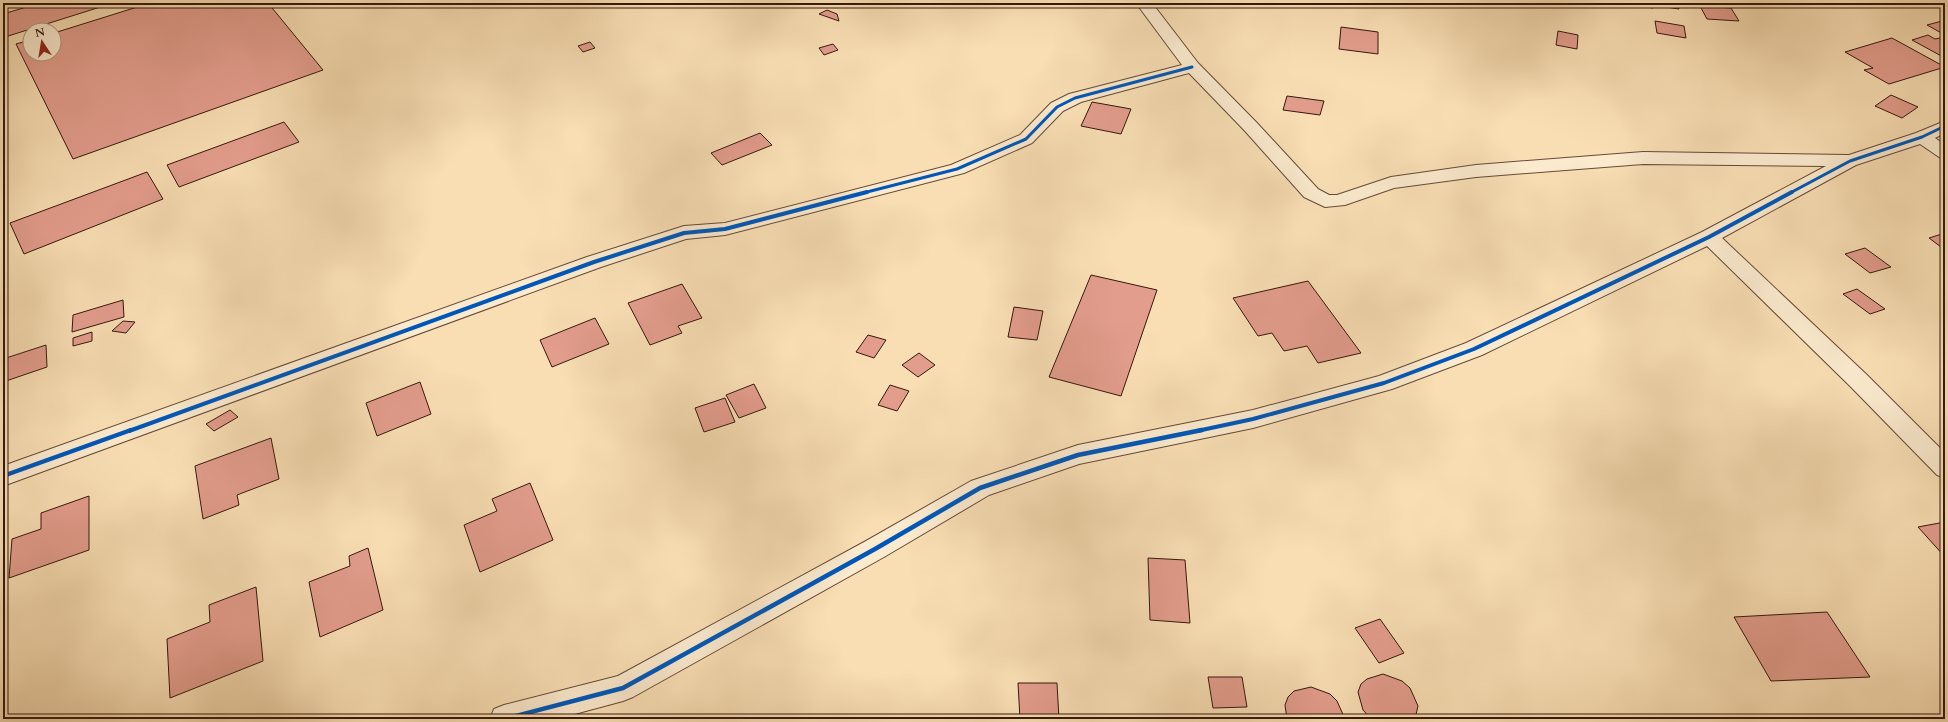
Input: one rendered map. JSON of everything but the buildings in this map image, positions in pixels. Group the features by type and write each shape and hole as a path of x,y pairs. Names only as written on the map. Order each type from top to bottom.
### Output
{"street":[{"path":"1144,3 1192,67 1251,127 1311,193 1325,201 1338,201 1391,183 1476,172 1635,159 1850,161"},
{"path":"3,476 474,305 669,238 691,232 725,229 957,169 1026,139 1057,107 1075,98 1192,67"},
{"path":"504,719 623,688 875,549 980,488 1078,455 1253,419 1384,383 1474,349 1709,237 1850,161 1922,136 1945,126"},
{"path":"1922,136 1945,153"},
{"path":"1709,237 1859,381 1945,468"}],"cycle path":[{"path":"3,476 594,262 684,233 725,229 957,169 1026,139 1057,107 1075,98 1192,67"},
{"path":"504,719 623,688 875,549 980,488 1078,455 1253,419 1384,383 1474,349 1709,237 1850,161 1922,137 1945,126"}]}
